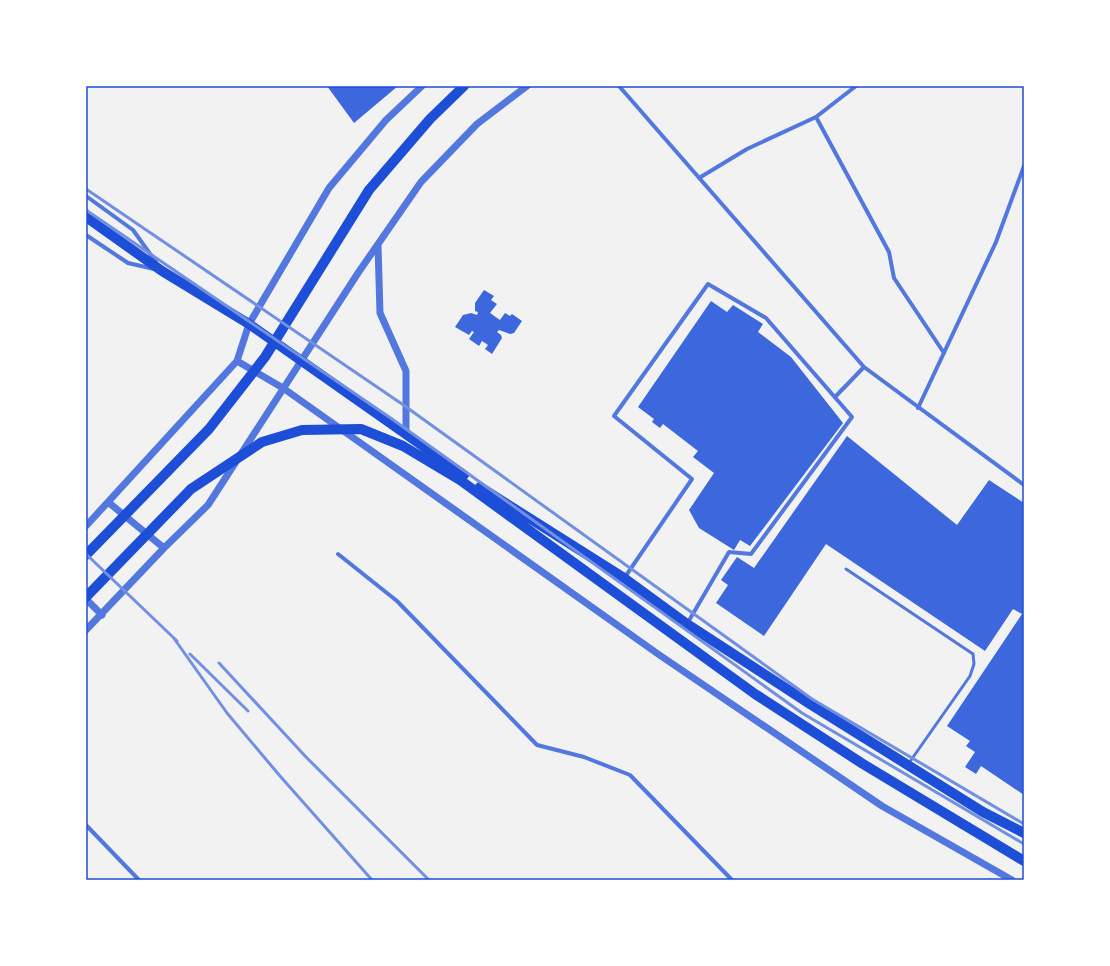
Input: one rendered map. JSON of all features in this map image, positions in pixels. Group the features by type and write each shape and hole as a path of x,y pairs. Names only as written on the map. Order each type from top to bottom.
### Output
{"main road":[{"path":"86,555 209,429 265,356 369,190 430,119 464,86"},
{"path":"86,217 162,272 249,324 301,362 489,492 624,578 687,624 983,812 1024,833"},
{"path":"86,598 191,489 262,442 302,430 361,429 403,446 460,480 755,694 863,764 1024,861"}],"street":[{"path":"86,526 237,361 249,324 329,188 386,120 422,86"},
{"path":"86,630 102,615 164,548 208,505 283,388 378,244 421,182 477,124 527,86"},
{"path":"619,86 864,367 1024,485"},
{"path":"699,178 747,150 816,117 856,86"},
{"path":"816,117 889,252 894,278 944,353"},
{"path":"918,408 996,242 1024,166"},
{"path":"86,196 133,230 162,272"},
{"path":"86,235 128,263 162,272"},
{"path":"378,244 380,313 406,371 406,435"},
{"path":"624,578 692,479 614,416 708,284 766,318 852,417 751,554 730,552 687,624"},
{"path":"237,361 283,388 658,654 868,797 1012,880"},
{"path":"835,397 864,367"},
{"path":"108,502 164,548"},
{"path":"338,554 397,601 536,745 584,757 630,775 732,880"},
{"path":"86,598 102,615"},
{"path":"86,825 139,880"}],"lane":[{"path":"846,569 973,654 974,664 970,676 908,765"}],"building":[{"path":"327,86 398,86 354,123"},
{"path":"484,290 494,296 491,300 497,304 490,313 500,320 505,313 510,316 512,314 522,321 514,333 510,334 499,330 497,332 502,338 492,354 485,349 488,345 482,341 479,346 469,339 474,332 472,331 469,335 455,327 463,315 471,313 477,315 478,312 475,311 475,303"},
{"path":"711,301 727,312 733,305 763,324 758,332 791,357 843,423 750,546 740,540 734,550 699,528 689,510 714,473 693,457 698,451 663,424 660,428 652,422 654,419 638,407"},
{"path":"847,436 957,525 989,480 1024,503 1024,795 981,766 976,774 965,767 975,752 966,746 970,741 947,726 1022,614 1013,609 985,651 826,544 764,636 716,603 728,585 721,580 737,557 754,568"}],"railway":[{"path":"86,189 402,404 812,699 1024,824"},
{"path":"86,210 392,419 802,713 1024,844"},
{"path":"86,554 177,641"},
{"path":"173,637 227,713 280,776 372,880"},
{"path":"190,654 248,711"},
{"path":"219,663 306,757 429,880"}]}
